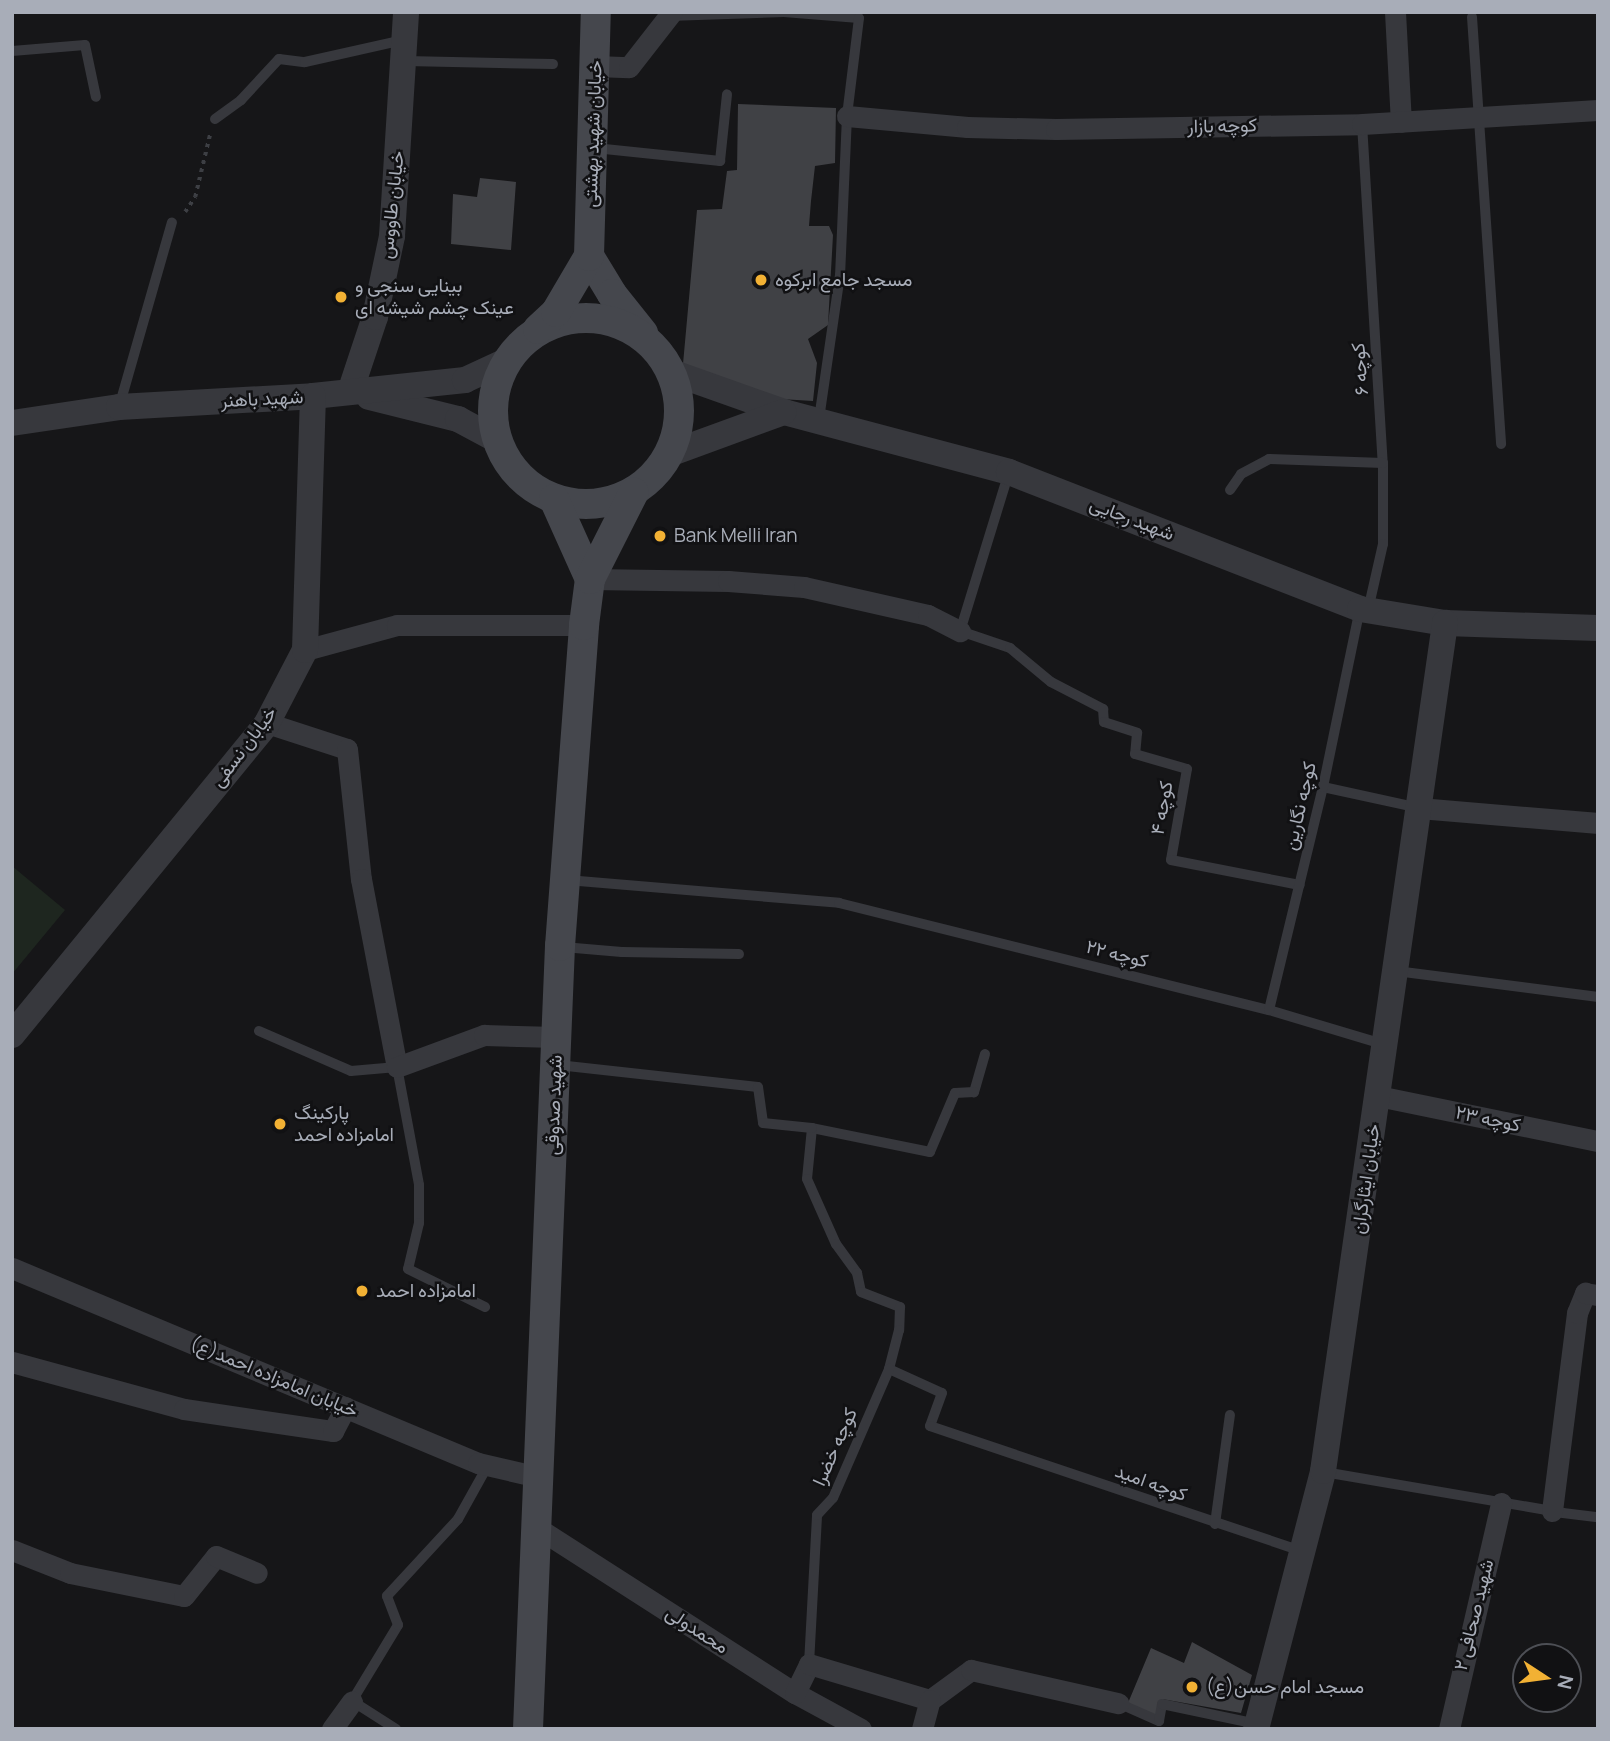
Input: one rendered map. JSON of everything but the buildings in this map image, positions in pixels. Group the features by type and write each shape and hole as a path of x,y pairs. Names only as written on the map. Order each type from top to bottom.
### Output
{"main road":[{"name":"خیابان شهید بهشتی","path":"589,256 596,12"},
{"path":"589,256 612,294 654,347 671,372 679,400 678,427 669,454 654,476 634,492 608,502 594,504 580,505 554,499 529,486 510,465 497,440 493,413 497,385 518,349 556,313 589,256"},
{"path":"518,349 551,325 578,318 606,320 633,330 654,347"},
{"name":"شهید صدوقی","path":"528,1729 560,946 584,625 590,579 634,492"},
{"path":"554,499 590,579"}],"street":[{"name":"خیابان طاووس","path":"350,392 375,317 392,236 406,50 406,12"},
{"path":"1395,12 1401,122"},
{"path":"595,66 629,67 671,14"},
{"name":"کوچه بازار","path":"846,116 967,127 1056,129 1362,124 1598,110"},
{"name":"شهید باهنر","path":"12,423 119,407 313,396 465,380 518,349"},
{"name":"شهید رجایی","path":"671,372 784,412 819,419 1009,472 1364,610 1445,623 1598,628"},
{"path":"350,392 458,419 497,440"},
{"name":"خیابان نسفی","path":"12,1035 267,723 305,650 313,396"},
{"path":"669,454 784,412"},
{"path":"590,579 728,581 804,587 928,615 960,631"},
{"name":"خیابان ایثارگران","path":"1257,1726 1323,1471 1445,623"},
{"path":"305,650 397,625 584,625"},
{"path":"267,723 347,749 361,879 397,1067 484,1035 556,1051"},
{"path":"1419,808 1598,823"},
{"name":"کوچه ۲۳","path":"1378,1096 1598,1141"},
{"name":"خیابان امامزاده احمد(ع)","path":"12,1268 488,1465 538,1476"},
{"path":"1552,1511 1577,1313 1593,1290"},
{"path":"12,1362 184,1409 333,1431 346,1407"},
{"name":"شهید صحافی ۲","path":"1448,1729 1501,1503"},
{"name":"محمدولی","path":"536,1527 795,1693 861,1729"},
{"path":"12,1550 70,1573 184,1596 216,1556 257,1573"},
{"path":"795,1693 808,1664 930,1700"},
{"path":"922,1729 930,1700 971,1670 1118,1703"},
{"path":"331,1729 352,1701"}],"lane":[{"path":"671,14 784,12 859,18 846,116 840,275 819,419"},
{"path":"1472,18 1501,444"},
{"path":"12,51 85,45 96,97"},
{"path":"215,118 241,100 279,59 305,62 406,50 553,64"},
{"path":"592,147 720,161 727,94"},
{"name":"کوچه ۶","path":"1362,124 1383,463 1383,544 1364,610"},
{"path":"119,407 172,222"},
{"path":"1230,490 1241,474 1269,459 1383,463"},
{"path":"960,631 1009,472"},
{"name":"کوچه نگارین","path":"1269,1010 1364,610"},
{"name":"کوچه ۴","path":"960,631 1010,648 1051,682 1103,709 1104,722 1137,733 1135,754 1186,769 1171,860 1300,885"},
{"path":"1323,787 1419,808"},
{"name":"کوچه ۲۲","path":"565,880 839,903 1269,1010 1385,1045"},
{"path":"560,946 622,952 739,954"},
{"path":"1396,971 1598,997"},
{"path":"259,1031 351,1071 397,1067 419,1185 419,1223 408,1269 485,1307"},
{"path":"556,1051 758,1087 763,1123 812,1128 930,1152 955,1093 974,1092 985,1054"},
{"name":"کوچه خضرا","path":"808,1664 817,1515 833,1498 889,1369 899,1330 900,1307 861,1292 857,1273 836,1244 807,1179 812,1128"},
{"name":"کوچه امید","path":"889,1369 942,1394 930,1426 1303,1552"},
{"path":"1215,1524 1230,1415"},
{"path":"396,1729 352,1701 398,1625 387,1596 458,1518 488,1465"},
{"path":"1323,1471 1501,1503 1598,1517"},
{"path":"1118,1703 1158,1721 1162,1704 1257,1726"}],"path":[{"path":"172,222 183,215 195,197 215,118"}],"shaded area":[{"path":"12,866 65,910 12,974"}],"place":[{"name":"مسجد جامع ابرکوه","path":"761,280"},
{"name":"بینایی سنجی و عینک چشم شیشه ای","path":"341,297"},
{"name":"Bank Melli Iran","path":"660,536"},
{"name":"پارکینگ امامزاده احمد","path":"280,1124"},
{"name":"امامزاده احمد","path":"362,1291"},
{"name":"مسجد امام حسن(ع)","path":"1192,1687"}]}
